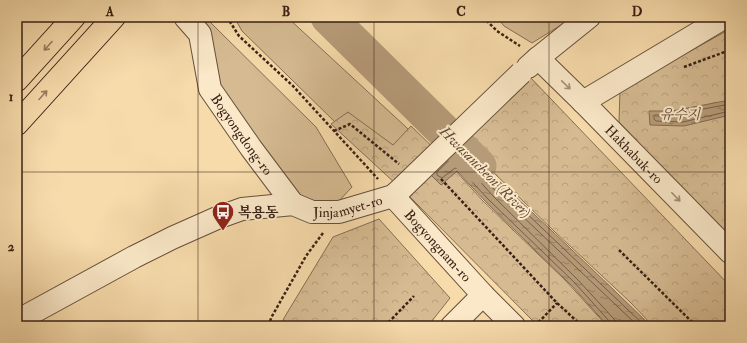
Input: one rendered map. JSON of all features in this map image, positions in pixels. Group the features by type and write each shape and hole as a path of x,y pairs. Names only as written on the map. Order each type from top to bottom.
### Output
{"highway":[{"path":"17,80 74,17"},
{"path":"17,124 114,17"}],"street":[{"name":"Bogyongdong-ro","path":"185,17 200,34 210,89 251,148 293,204"},
{"name":"Jinjamyet-ro","path":"17,321 172,238 217,218 242,209 293,204 312,212 339,212 397,192 521,73 589,17"},
{"path":"583,102 725,17"},
{"name":"Hakhabuk-ro","path":"538,58 730,252"},
{"name":"Bogyongnam-ro","path":"397,192 483,295 514,326"},
{"path":"452,326 483,295"}],"path":[{"path":"227,17 239,36 293,86 334,131 397,192"},
{"path":"483,17 497,31 538,58"},
{"path":"334,131 350,124 402,166"},
{"path":"444,182 557,303 582,326"},
{"path":"269,326 271,318 306,256 339,212"},
{"path":"619,250 696,326"},
{"path":"385,326 414,296"},
{"path":"534,326 557,303"}],"green space":[{"path":"193,17 206,17 316,127 352,187 339,201 317,201 299,198 217,85"},
{"path":"234,17 287,17 420,140 404,157 336,123 242,31"},
{"path":"497,17 574,17 532,43 504,26"},
{"name":"유수지","path":"730,29 730,239 619,122 620,90"},
{"path":"529,76 730,286 730,326 653,326 630,302 463,143"},
{"path":"348,112 393,145 411,126 445,159 482,200 565,280 607,326 538,326 410,197 331,124"},
{"path":"379,219 450,298 428,326 281,326 284,318 333,237"}],"water":[{"path":"730,100 730,115 684,126 650,125 649,111 672,111"},
{"path":"460,144 651,326 608,326 572,286 486,202 457,171 441,185 430,174"}],"waterway":[{"name":"Hwasancheon (River)","path":"328,17 479,166"}],"place":[{"name":"복용동","path":"223,232"}]}
